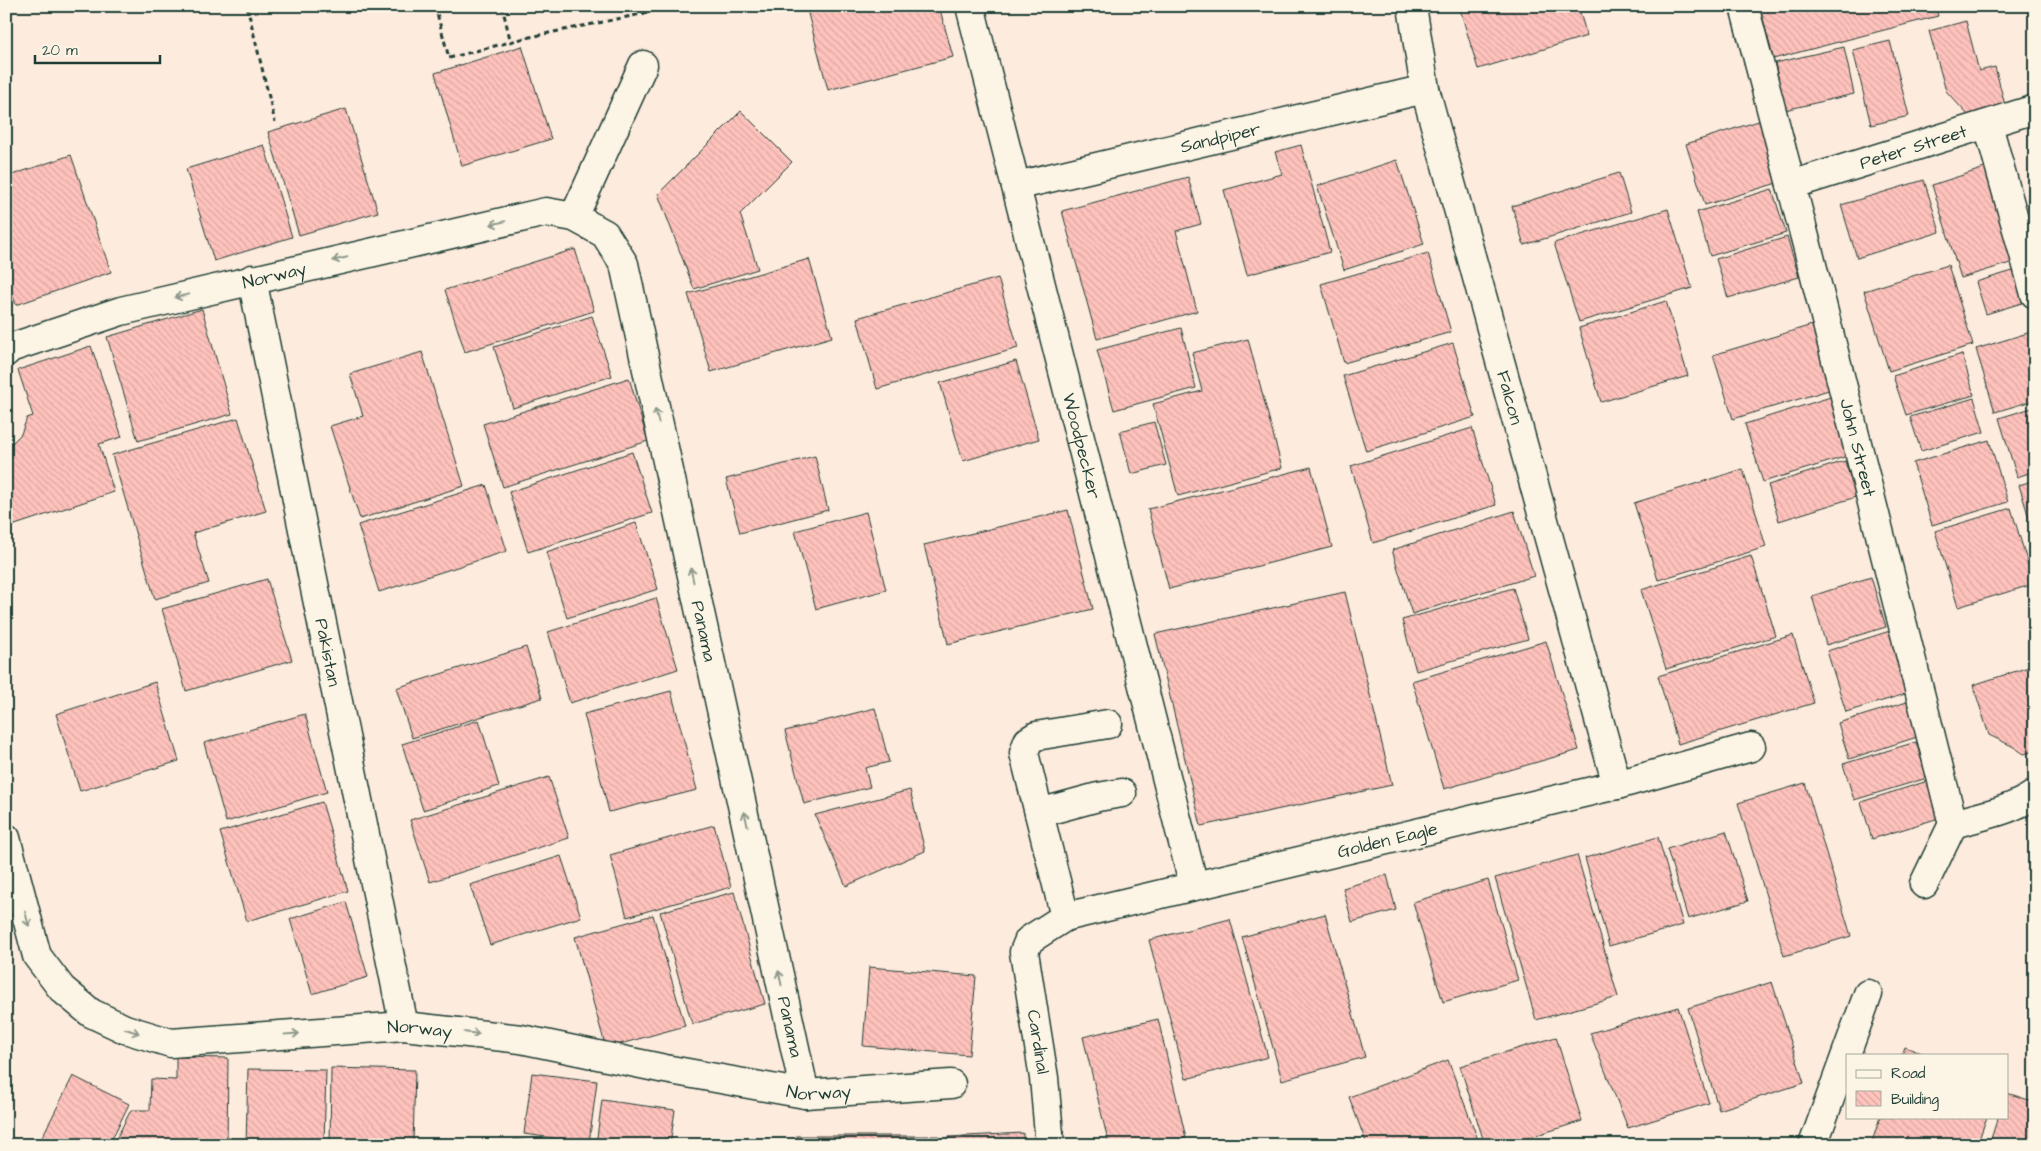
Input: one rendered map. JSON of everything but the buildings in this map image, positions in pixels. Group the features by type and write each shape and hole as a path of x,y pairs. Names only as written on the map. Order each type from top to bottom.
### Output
{"street":[{"name":"Woodpecker","path":"970,6 1194,886"},
{"name":"Falcon","path":"1412,6 1425,89 1617,785"},
{"name":"John Street","path":"1744,6 1954,824"},
{"path":"574,217 643,65"},
{"name":"Sandpiper","path":"1016,186 1425,89"},
{"name":"Peter Street","path":"1791,185 2035,109"},
{"path":"1988,125 2035,294"},
{"name":"Panama","path":"546,212 574,217 605,234 624,264 805,1094"},
{"name":"Norway","path":"6,352 10,348 121,311 546,212"},
{"name":"Pakistan","path":"252,280 404,1026"},
{"path":"1065,917 1024,753 1028,741 1036,736 1108,724"},
{"name":"Golden Eagle","path":"1029,940 1065,917 1617,785 1751,747"},
{"path":"1039,812 1122,793"},
{"path":"1924,884 1954,824 2027,800 2035,794"},
{"name":"Norway","path":"6,838 37,956 62,989 90,1013 125,1029 171,1043 404,1026 521,1039 665,1069 805,1094 951,1084"},
{"name":"Cardinal","path":"1029,940 1024,952 1044,1078 1050,1145"},
{"path":"1846,1054 1868,994"},
{"path":"1813,1145 1846,1054"}],"path":[{"path":"247,6 275,122"},
{"path":"435,6 449,58 525,38 650,12 649,6"},
{"path":"502,6 511,43"}]}
